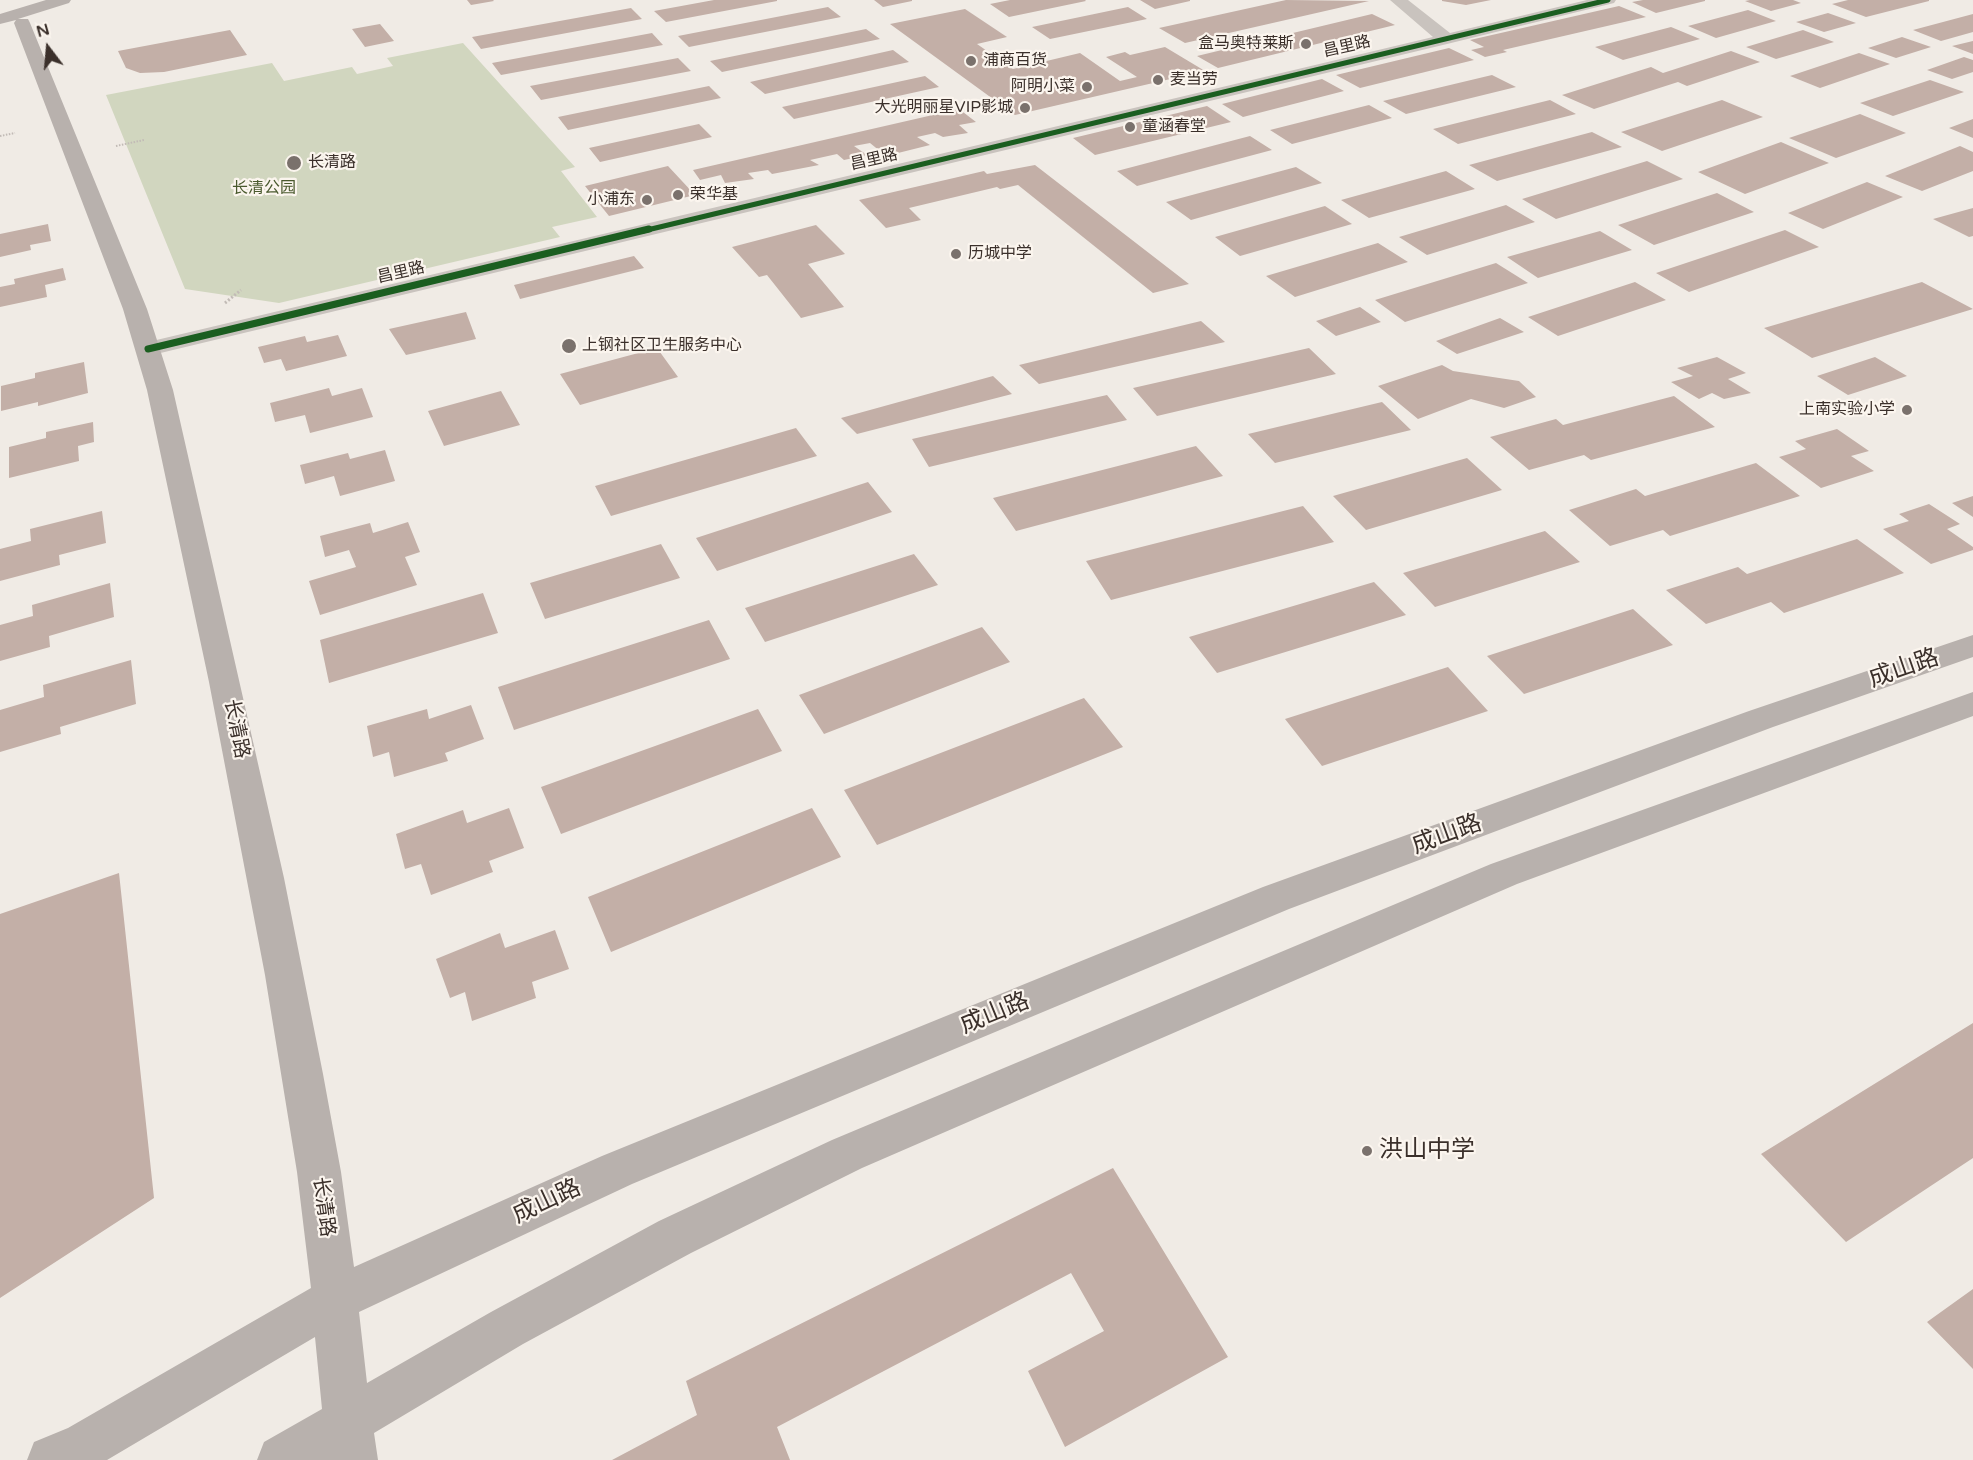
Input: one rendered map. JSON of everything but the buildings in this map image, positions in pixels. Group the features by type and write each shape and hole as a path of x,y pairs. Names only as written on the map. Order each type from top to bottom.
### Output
{"main road":[{"path":"0,2 7,0"},
{"path":"0,19 31,4 63,0"},
{"path":"0,24 22,23 31,4"},
{"name":"长清路","path":"22,23 135,309 160,390 225,674 265,874 319,1173 350,1440"},
{"name":"成山路","path":"52,1460 85,1445 335,1299 616,1170 1276,898 1761,719 1973,646"},
{"path":"282,1460 350,1440 507,1328 675,1237 847,1154 1504,874 1973,704"}],"street":[{"path":"1398,0 1447,39"},
{"name":"昌里路","path":"148,349 1608,0"}],"path":[{"path":"0,136 15,133"},
{"path":"116,146 144,140"},
{"path":"225,303 241,290"}],"green space":[{"name":"长清公园","path":"463,43 575,167 561,171 597,217 552,227 560,237 279,303 185,289 106,95 272,63 284,81 352,67 357,74 393,66 387,58"}],"cycle path":[{"path":"148,349 1608,0"}],"place":[{"name":"盒马奥特莱斯","path":"1306,44"},
{"name":"浦商百货","path":"971,61"},
{"name":"麦当劳","path":"1158,80"},
{"name":"阿明小菜","path":"1087,87"},
{"name":"大光明丽星VIP影城","path":"1025,108"},
{"name":"童涵春堂","path":"1130,127"},
{"name":"长清路","path":"294,163"},
{"name":"荣华基","path":"678,195"},
{"name":"小浦东","path":"647,200"},
{"name":"历城中学","path":"956,254"},
{"name":"上钢社区卫生服务中心","path":"569,346"},
{"name":"上南实验小学","path":"1907,410"},
{"name":"洪山中学","path":"1367,1151"}]}
